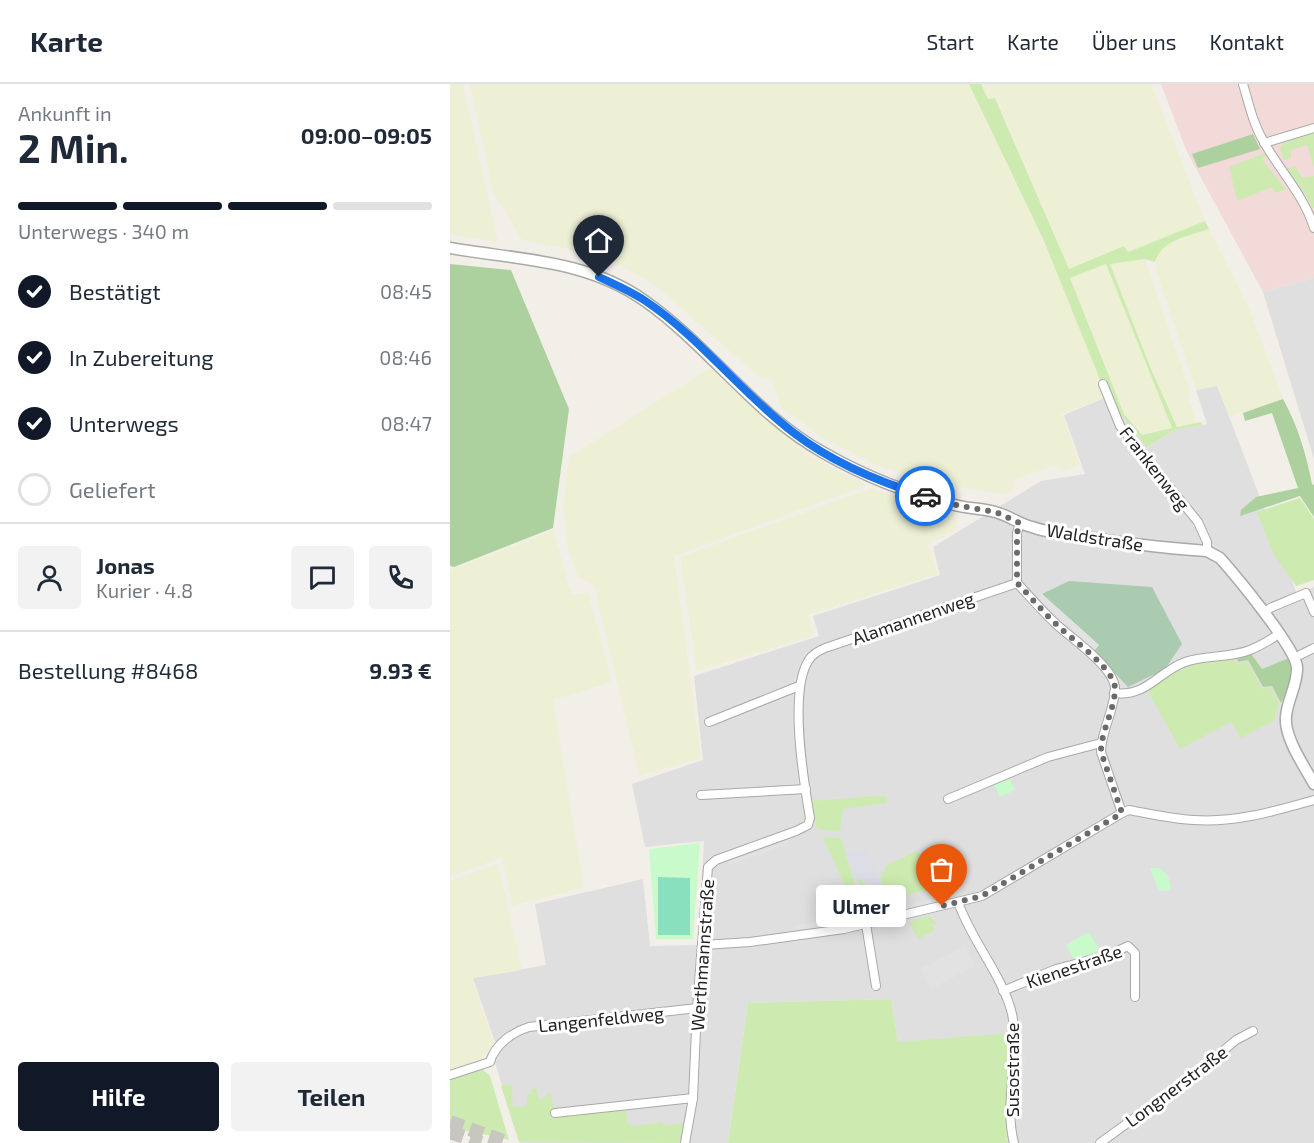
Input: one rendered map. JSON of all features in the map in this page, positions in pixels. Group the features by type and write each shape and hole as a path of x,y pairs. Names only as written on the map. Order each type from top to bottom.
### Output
{"street":[{"path":"1243,84 1255,126 1300,195 1310,213 1314,228"},
{"path":"1264,143 1314,128"},
{"name":"Waldstraße","path":"450,248 559,264 599,277 622,288 644,300 680,328 774,417 822,452 887,484 960,506 996,512 1042,530 1208,551"},
{"name":"Frankenweg","path":"1103,384 1120,426 1198,522 1207,542 1208,551"},
{"path":"1020,523 1017,533 1017,583 1113,679 1114,693 1101,743 1101,752 1122,813"},
{"path":"1208,551 1220,558 1279,634 1294,658 1297,667 1286,715 1286,726 1288,735 1314,784"},
{"name":"Alamannenweg","path":"812,657 831,646 1017,583"},
{"path":"1263,614 1270,608 1306,593 1314,612"},
{"path":"1114,693 1127,695 1143,689 1168,671 1186,662 1249,651 1279,634"},
{"path":"1294,658 1314,648"},
{"name":"Werthmannstraße","path":"685,1143 693,1098 697,1008 708,867 716,860 808,825 810,818 800,730 800,686 805,667 812,657"},
{"path":"709,722 800,686"},
{"path":"948,799 1043,759 1101,743"},
{"path":"700,795 806,789"},
{"path":"703,945 844,929 982,896 1129,810 1195,820 1227,819 1258,815 1314,800"},
{"name":"Susostraße","path":"958,902 963,917 1012,1012 1015,1034 1011,1110 1014,1143"},
{"path":"866,924 876,986"},
{"name":"Kienestraße","path":"1003,991 1056,969 1109,955 1128,946 1135,953 1135,997"},
{"name":"Langenfeldweg","path":"450,1075 490,1062 499,1046 516,1031 529,1027 697,1008"},
{"name":"Longnerstraße","path":"1100,1143 1199,1071 1236,1040 1253,1031"},
{"path":"555,1113 693,1098"}],"shaded area":[{"path":"1161,84 1314,84 1314,278 1263,292 1187,152"},
{"path":"1314,278 1314,459 1263,292"},
{"path":"1217,385 1297,594 1314,587 1314,1143 1007,1143 1006,1122 898,1042 891,999 748,1003 728,1143 520,1143 495,1063 499,1054 473,978 546,965 535,904 643,879 650,946 698,945 704,841 645,847 632,784 703,760 694,676 819,636 813,616 940,575 933,547 1041,481 1085,474 1064,415 1107,397 1147,447 1175,430 1207,424 1196,390"},
{"path":"1042,594 1099,645 1094,651 1038,600"},
{"path":"786,838 787,845 730,865 726,860"},
{"path":"865,848 894,910 871,916 871,893 865,878 855,879 845,853"},
{"path":"948,895 949,900 897,913 896,908"},
{"path":"853,917 854,923 794,932 793,926"},
{"path":"965,946 975,966 931,989 921,969"},
{"path":"1018,1054 1025,1054 1023,1105 1016,1105"}],"green space":[{"path":"450,84 463,84 498,242 450,234"},
{"path":"470,84 969,84 1044,241 1107,397 1062,414 1080,464 1067,471 1052,466 1013,480 1015,490 1003,494 934,483 876,465 826,440 781,408 772,380 759,377 655,285 603,256 522,240 493,192"},
{"path":"969,84 981,84 988,99 995,98 1069,269 1124,246 1128,252 1205,221 1209,229 1170,244 1158,255 1155,262 1145,259 1110,264 1151,369 1177,427 1201,422 1202,425 1175,430 1147,447 1107,397 1044,241","holes":["1106,264 1172,428 1142,435 1124,414 1070,278"]},
{"path":"981,84 1151,84 1205,221 1127,252 1124,246 1069,269 996,98 988,99"},
{"path":"1314,133 1314,167 1307,145 1291,150 1291,158 1284,160 1280,149 1283,143"},
{"path":"1253,134 1260,149 1198,168 1192,154"},
{"path":"1265,153 1267,156 1262,159 1286,190 1274,193 1272,187 1237,201 1229,167"},
{"path":"1295,166 1302,178 1314,176 1314,210 1287,169"},
{"path":"1209,229 1251,312 1283,399 1230,417 1217,386 1196,390 1156,271 1157,253 1164,246"},
{"path":"1145,259 1189,388 1189,399 1196,423 1177,427 1109,264"},
{"path":"1106,263 1172,428 1142,435 1124,414 1070,278"},
{"path":"450,264 511,270 569,409 553,528 454,567 450,566"},
{"path":"710,368 809,456 867,485 674,556 701,758 639,776 594,585 578,577 568,548 563,505 569,457"},
{"path":"1283,399 1297,430 1314,485 1314,517 1300,496 1240,516 1241,510 1256,497 1298,488 1272,413 1245,421 1243,413"},
{"path":"873,488 957,519 956,530 928,544 938,574 808,615 813,636 697,671 680,557"},
{"path":"1300,498 1314,519 1314,580 1296,586 1274,555 1257,512"},
{"path":"553,531 572,595 588,592 612,682 553,700 584,888 512,906 502,857 450,877 450,570"},
{"path":"1069,581 1152,587 1182,644 1165,669 1128,687 1094,651 1099,645 1042,594"},
{"path":"1252,655 1262,669 1289,658 1291,675 1281,703 1272,686 1263,687 1248,660 1238,662 1237,656"},
{"path":"1234,658 1237,664 1248,662 1262,689 1271,688 1279,703 1275,720 1241,738 1231,722 1180,749 1147,690 1173,670 1191,663"},
{"path":"1008,776 1015,790 1000,797 993,782"},
{"path":"887,797 887,803 843,809 840,832 818,829 816,826 811,801"},
{"path":"823,837 841,838 856,888 861,886 859,879 862,879 863,884 867,884 869,900 853,905"},
{"path":"700,843 693,939 656,939 649,849"},
{"path":"917,851 943,884 941,888 889,900 880,879 885,866"},
{"path":"498,864 522,970 472,978 494,1045 479,1061 450,1069 450,881"},
{"path":"1150,868 1159,868 1168,875 1171,890 1159,891"},
{"path":"658,877 690,878 690,935 658,935"},
{"path":"929,916 938,925 931,924 935,930 918,939 909,923"},
{"path":"1089,932 1100,951 1074,959 1066,945"},
{"path":"891,999 898,1042 1011,1033 1007,1143 728,1143 748,1003"},
{"path":"482,1069 490,1076 509,1140 450,1127 450,1077"},
{"path":"507,1084 512,1086 513,1107 527,1106 527,1095 532,1094 531,1089 536,1088 539,1099 542,1100 551,1093 554,1111 551,1115 625,1107 627,1123 635,1126 663,1122 663,1126 684,1123 680,1143 519,1142 501,1086"}],"tunnel":[{"path":"450,1122 509,1143"},
{"path":"450,1132 481,1143"}],"way so far":[{"path":"925,496 960,506 996,512 1020,523 1016,550 1017,583 1113,679 1114,693 1101,743 1101,752 1122,813 982,896 942,906"}],"place":[{"name":"Ulmer","path":"942,906"}],"route":[{"path":"599,277 644,300 680,328 754,399 796,435 851,467 887,484 925,496"}]}
